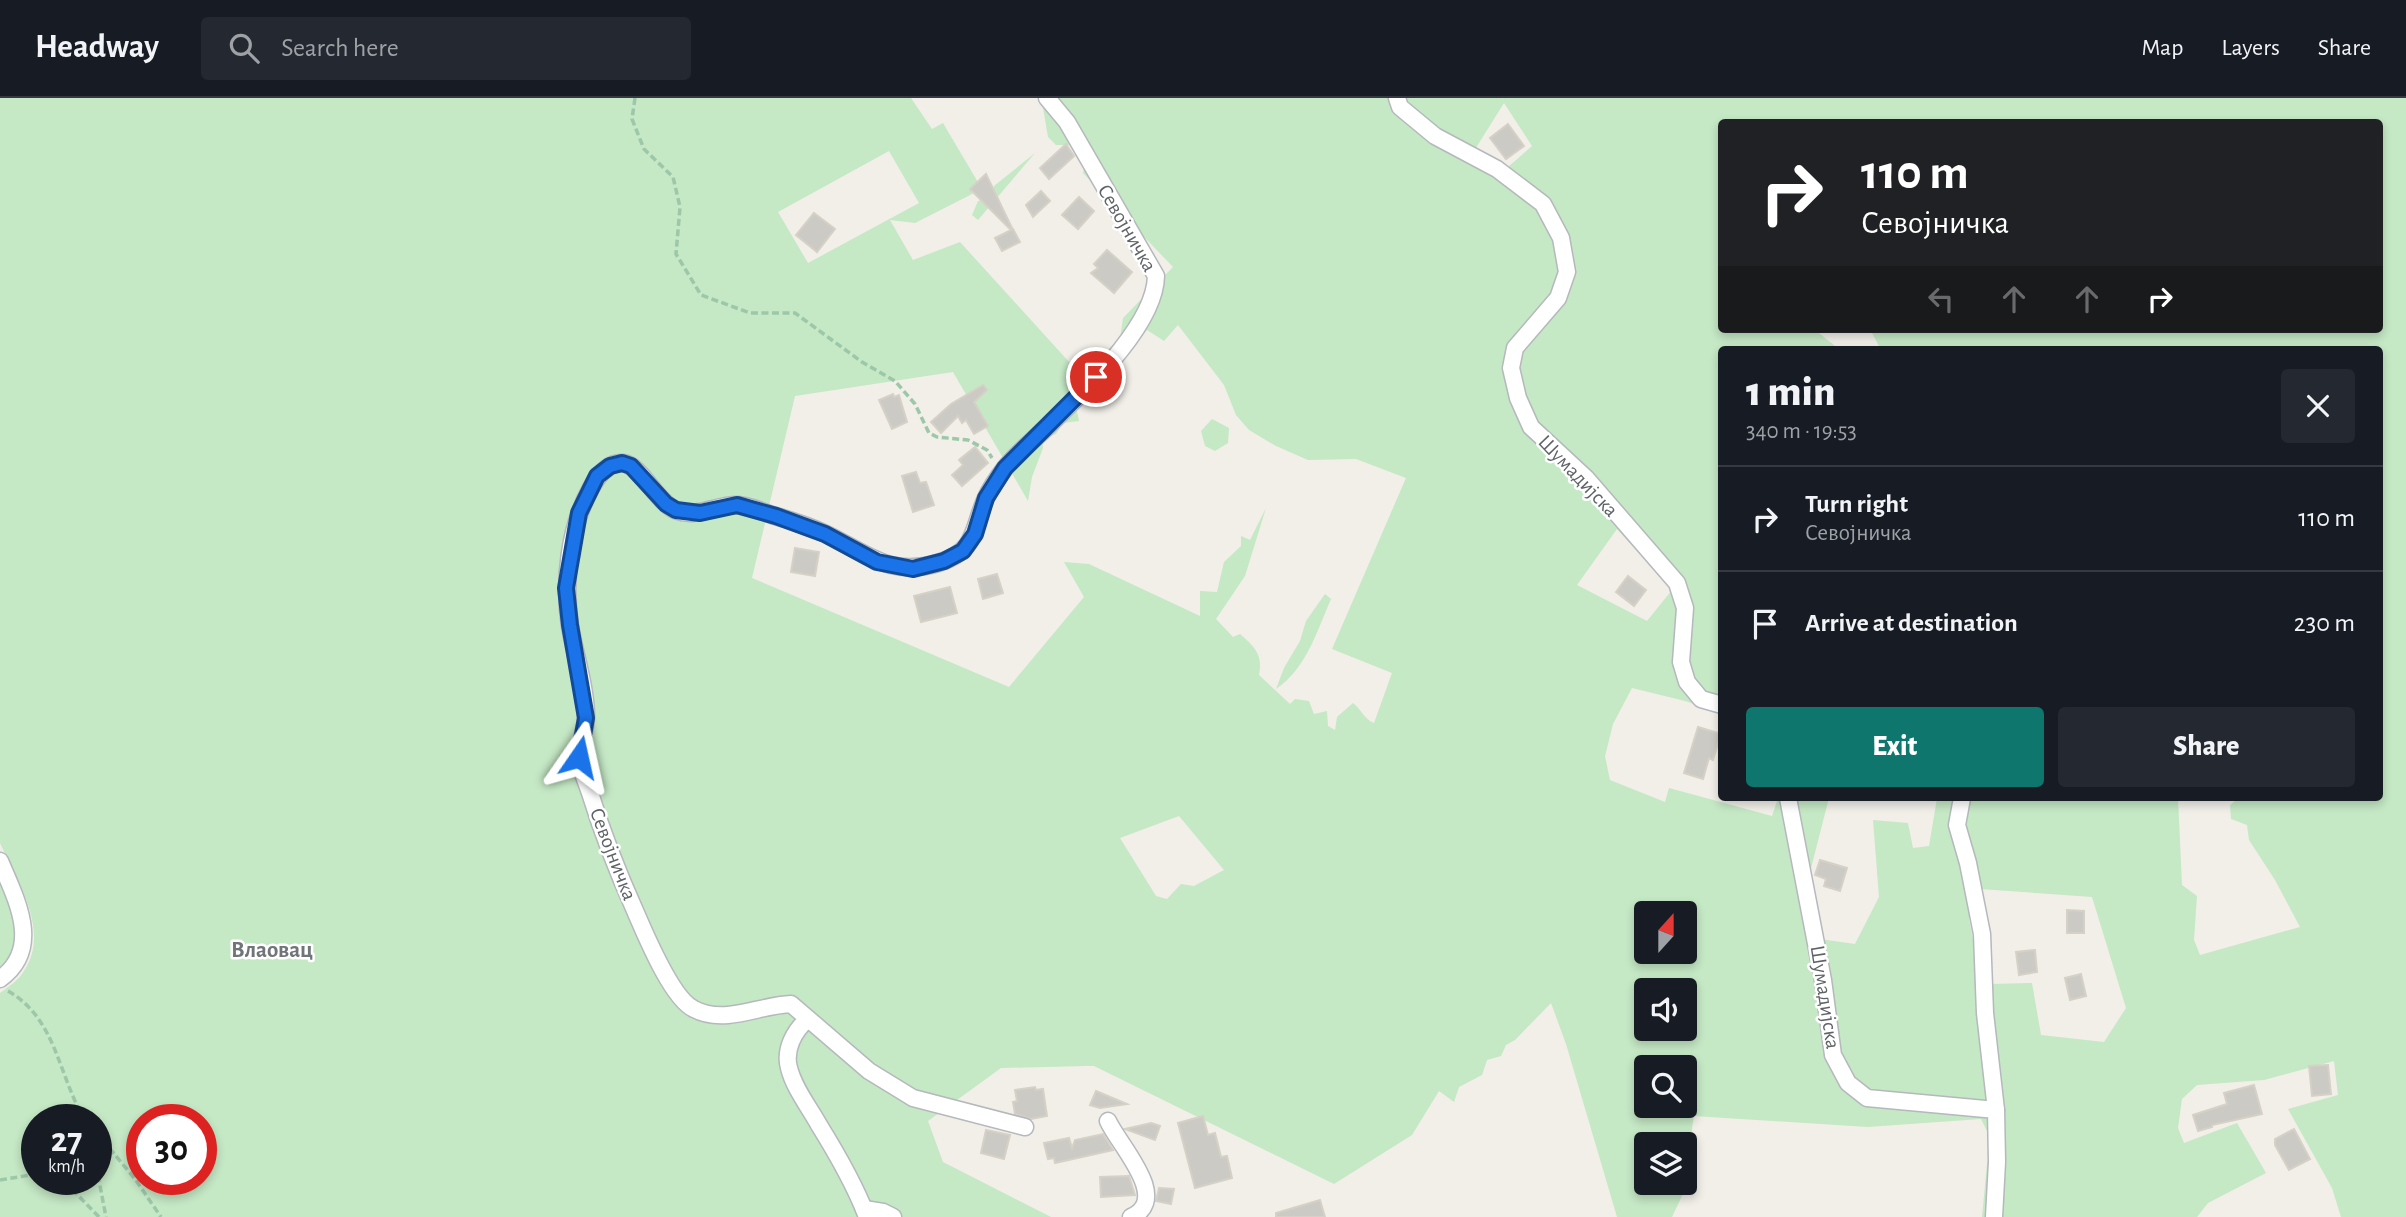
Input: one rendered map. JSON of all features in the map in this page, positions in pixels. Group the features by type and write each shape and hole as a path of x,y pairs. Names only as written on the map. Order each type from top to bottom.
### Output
{"street":[{"name":"Севојничка","path":"807,1020 791,1004 775,1004 733,1015 713,1016 690,1008 654,955 608,851 579,757 586,718 566,588 579,513 597,476 610,466 622,463 640,473 650,488 676,510 700,513 737,505 825,534 877,562 913,569 944,561 963,551 975,534 986,498 1005,468 1081,394 1139,326 1153,301 1156,276 1067,122 1048,98"},
{"name":"Шумадијска","path":"1396,98 1400,107 1435,136 1497,169 1543,204 1561,238 1567,272 1558,298 1515,348 1511,368 1518,398 1531,427 1586,478 1677,583 1685,608 1681,662 1687,682 1701,699 1718,704"},
{"name":"Шумадијска","path":"1789,801 1823,980 1833,1055 1847,1083 1867,1098 1996,1110"},
{"path":"1961,801 1957,825 1968,863 1982,934 1984,1013 1996,1110 1994,1217"},
{"path":"0,861 20,908 24,937 21,953 14,966 0,979"},
{"path":"893,1217 883,1212 865,1213 827,1137 798,1089 788,1065 789,1043 798,1028 807,1020 869,1071 913,1098 1025,1127"},
{"path":"1108,1121 1144,1180 1147,1199 1139,1213 1130,1217"}],"path":[{"path":"635,98 632,119 644,149 673,177 680,208 676,254 701,295 750,313 795,313 862,362 895,381 915,404 929,433 937,437 968,440 987,450 996,466 995,484"},
{"path":"0,986 34,1010 50,1039 78,1104"},
{"path":"112,1151 161,1217"},
{"path":"0,1180 21,1177"},
{"path":"78,1195 99,1217"},
{"path":"102,1195 106,1217"}],"green space":[{"path":"0,98 911,98 932,129 943,123 982,189 915,223 890,220 913,260 960,242 1080,374 1072,388 1079,421 1063,423 1056,434 1042,439 1043,448 1032,477 1028,501 953,372 795,396 752,578 1009,687 1084,597 1064,562 1089,564 1200,616 1200,591 1217,592 1224,562 1241,546 1241,536 1250,540 1266,508 1245,576 1216,619 1233,637 1240,634 1254,647 1260,662 1259,675 1290,704 1295,699 1309,701 1314,714 1327,711 1328,726 1335,730 1337,717 1353,703 1374,723 1392,673 1332,649 1406,478 1356,459 1308,460 1249,430 1236,415 1224,385 1178,325 1164,341 1147,330 1130,350 1120,339 1123,318 1173,267 1083,173 1090,145 1056,145 1048,137 1040,98 2406,98 2406,1217 2341,1217 2332,1188 2288,1109 2338,1095 2334,1061 2264,1080 2197,1085 2182,1099 2178,1128 2184,1143 2237,1123 2266,1173 2208,1203 2197,1217 1982,1217 1987,1164 1993,1143 1981,1119 1868,1127 1697,1116 1697,1055 1634,1055 1634,1118 1694,1118 1692,1132 1634,1132 1634,1195 1683,1195 1672,1217 1617,1217 1566,1044 1551,1003 1515,1040 1506,1045 1501,1056 1487,1060 1482,1075 1459,1087 1454,1102 1439,1091 1412,1135 1334,1184 1094,1066 1001,1068 928,1121 943,1162 1051,1217 0,1217 0,993 24,971 31,956 34,939 28,906 0,843","holes":["1504,103 1532,146 1508,167 1474,151","889,151 919,203 808,263 778,212","1617,529 1672,590 1647,621 1577,585","1179,816 1224,870 1194,886 1181,884 1167,899 1156,896 1120,838","1980,889 2092,897 2126,1008 2104,1042 2041,1035 2032,983 1990,984 1976,954 1969,919"]},
{"path":"1035,153 978,220 972,215 978,201 989,199 994,186"},
{"path":"1212,419 1229,428 1228,443 1215,451 1205,446 1201,431"},
{"path":"1325,594 1331,599 1310,649 1295,671 1276,689 1284,668 1300,641 1306,621"},
{"path":"0,876 13,906 19,943 0,975"}],"building":[{"path":"1508,124 1524,146 1506,159 1490,138"},
{"path":"1066,144 1074,156 1049,179 1040,168"},
{"path":"986,174 1012,228 1010,229 970,189"},
{"path":"1041,191 1050,201 1033,217 1026,205"},
{"path":"1079,197 1094,211 1078,229 1062,215"},
{"path":"814,213 835,229 817,252 796,235"},
{"path":"1013,229 1020,242 1002,251 995,238"},
{"path":"1107,250 1132,272 1114,293 1091,273 1098,268 1094,264"},
{"path":"983,385 987,390 974,402 988,426 974,434 966,420 962,423 958,416 941,433 931,422 951,404"},
{"path":"893,394 894,397 899,395 907,422 892,429 879,400"},
{"path":"975,447 988,463 962,486 952,475 963,465 959,460"},
{"path":"916,472 920,483 926,482 934,505 913,512 902,476"},
{"path":"795,548 819,552 815,576 791,572"},
{"path":"997,574 1003,593 983,599 978,579"},
{"path":"1628,576 1646,590 1634,606 1616,592"},
{"path":"950,587 957,613 921,622 914,596"},
{"path":"1698,727 1718,733 1713,760 1709,758 1703,779 1684,773"},
{"path":"1820,860 1847,868 1840,891 1824,886 1826,879 1815,875"},
{"path":"2067,910 2084,911 2084,933 2067,933"},
{"path":"2035,950 2037,972 2019,975 2016,952"},
{"path":"2081,974 2086,996 2070,1000 2065,978"},
{"path":"2328,1065 2331,1094 2312,1096 2309,1066"},
{"path":"2254,1085 2262,1114 2212,1125 2198,1131 2193,1115 2227,1104 2224,1093"},
{"path":"1035,1087 1036,1090 1043,1089 1047,1116 1031,1119 1015,1114 1015,1090"},
{"path":"1096,1091 1127,1104 1100,1108 1090,1105"},
{"path":"1203,1116 1208,1135 1215,1133 1221,1157 1227,1156 1232,1178 1195,1188 1178,1123"},
{"path":"1151,1123 1160,1126 1155,1140 1125,1129"},
{"path":"2294,1129 2310,1159 2289,1170 2275,1145 2275,1139"},
{"path":"986,1130 1010,1135 1004,1159 981,1153"},
{"path":"1103,1134 1113,1150 1055,1163 1054,1158 1048,1159 1044,1143 1069,1138 1072,1148 1075,1140"},
{"path":"1129,1176 1135,1195 1101,1197 1100,1177"},
{"path":"1159,1188 1174,1189 1171,1204 1156,1201"},
{"path":"1320,1200 1325,1217 1276,1217 1276,1213"}],"district":[{"name":"Влаовац","path":"272,950"}],"route":[{"path":"579,757 586,718 566,588 573,541 584,499 597,476 610,466 622,463 631,466 666,504 676,510 700,513 737,505 825,534 877,562 913,569 944,561 963,551 975,534 986,498 1005,468 1096,377"}]}
